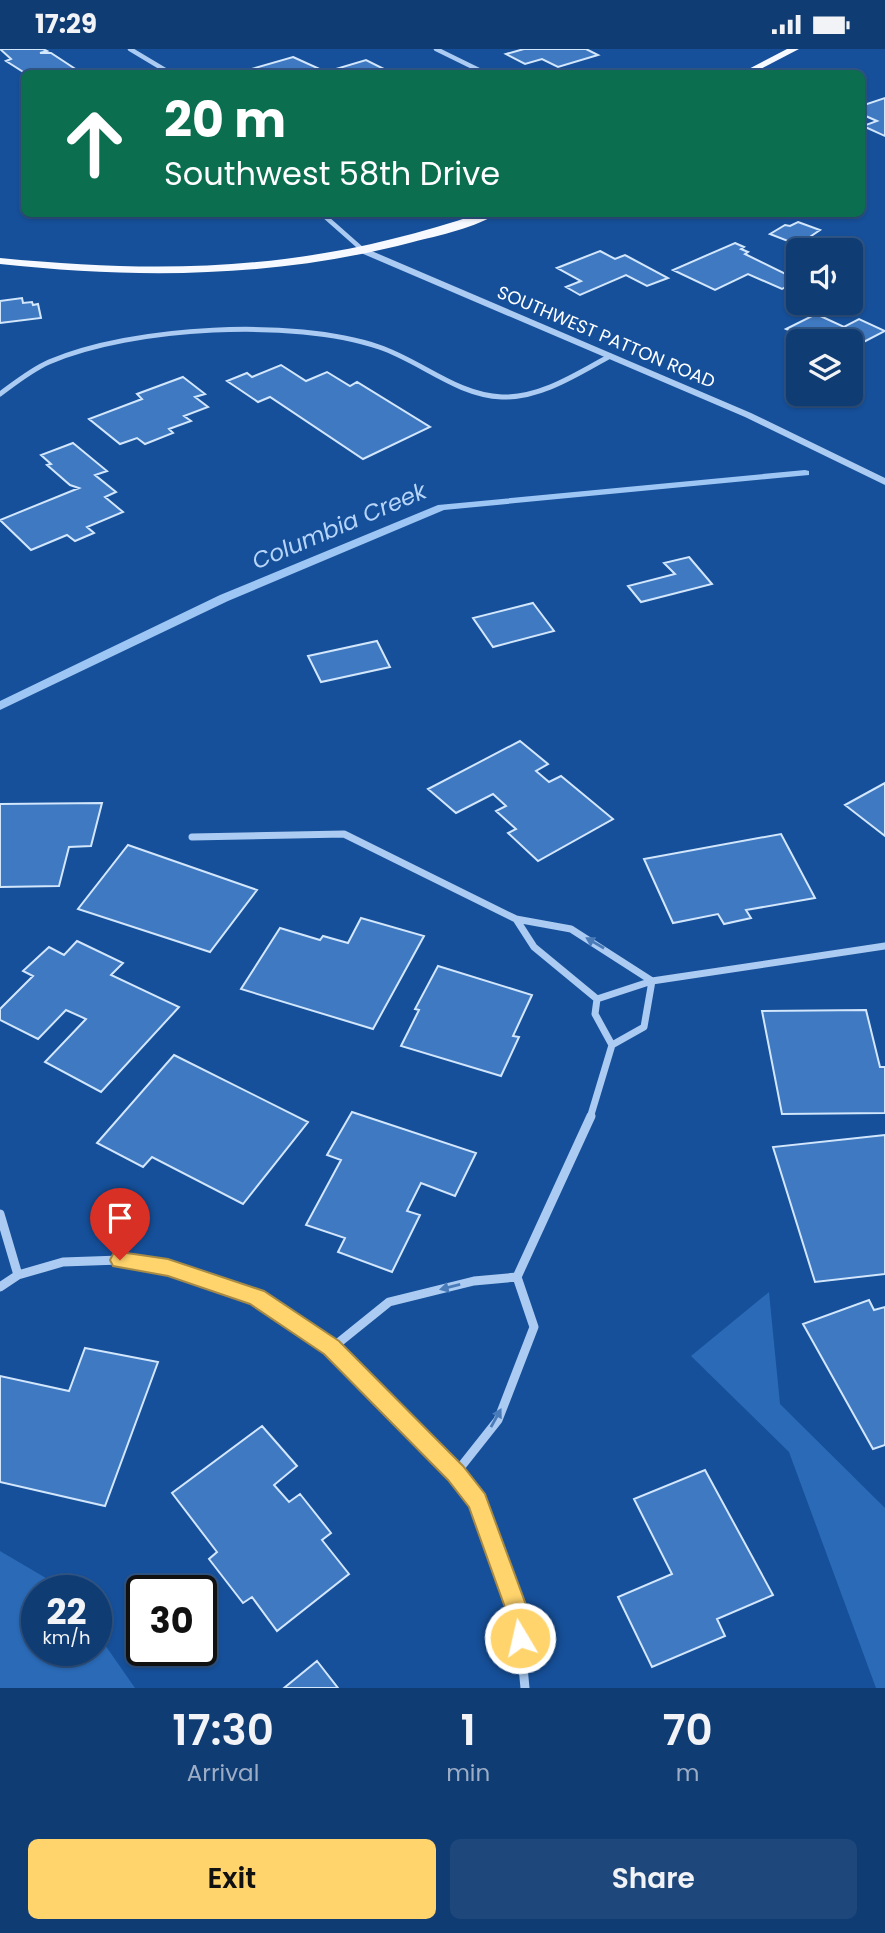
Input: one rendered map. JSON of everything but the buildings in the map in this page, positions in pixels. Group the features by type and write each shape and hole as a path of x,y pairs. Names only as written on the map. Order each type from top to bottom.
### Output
{"main road":[{"path":"752,70 794,49"},
{"path":"0,261 49,267 193,273 270,268 364,251 426,236 481,217"}],"street":[{"path":"130,49 165,70"},
{"path":"436,49 479,70"},
{"name":"SOUTHWEST PATTON ROAD","path":"326,217 364,251 748,415 885,482"},
{"path":"0,394 48,363 88,349 127,340 199,334 310,331 350,339 402,355 453,384 475,393 503,397 534,393 574,376 610,356"},
{"path":"192,837 344,834 516,919 570,929 652,981"},
{"path":"516,919 534,947 597,999"},
{"path":"597,999 652,981 885,946"},
{"path":"611,1045 645,1027 652,981"},
{"path":"456,1473 498,1420 534,1327 517,1277 589,1122 611,1045 595,1014 597,999"},
{"path":"0,1214 18,1275"},
{"path":"0,1287 18,1275 63,1262 120,1260 168,1267 257,1297 331,1347 456,1473 478,1501 518,1613 525,1688"},
{"path":"331,1347 389,1302 474,1281 517,1277"}],"shaded area":[{"path":"769,1292 780,1404 885,1508 885,1688 876,1688 789,1452 691,1356"},
{"path":"0,1551 41,1575 21,1575 21,1666 112,1666 112,1655 135,1688 0,1688"}],"waterway":[{"name":"Columbia Creek","path":"0,706 224,598 442,507 805,473"}],"route":[{"path":"120,1260 168,1267 257,1297 331,1347 456,1473 478,1501 518,1613 520,1638"}]}
